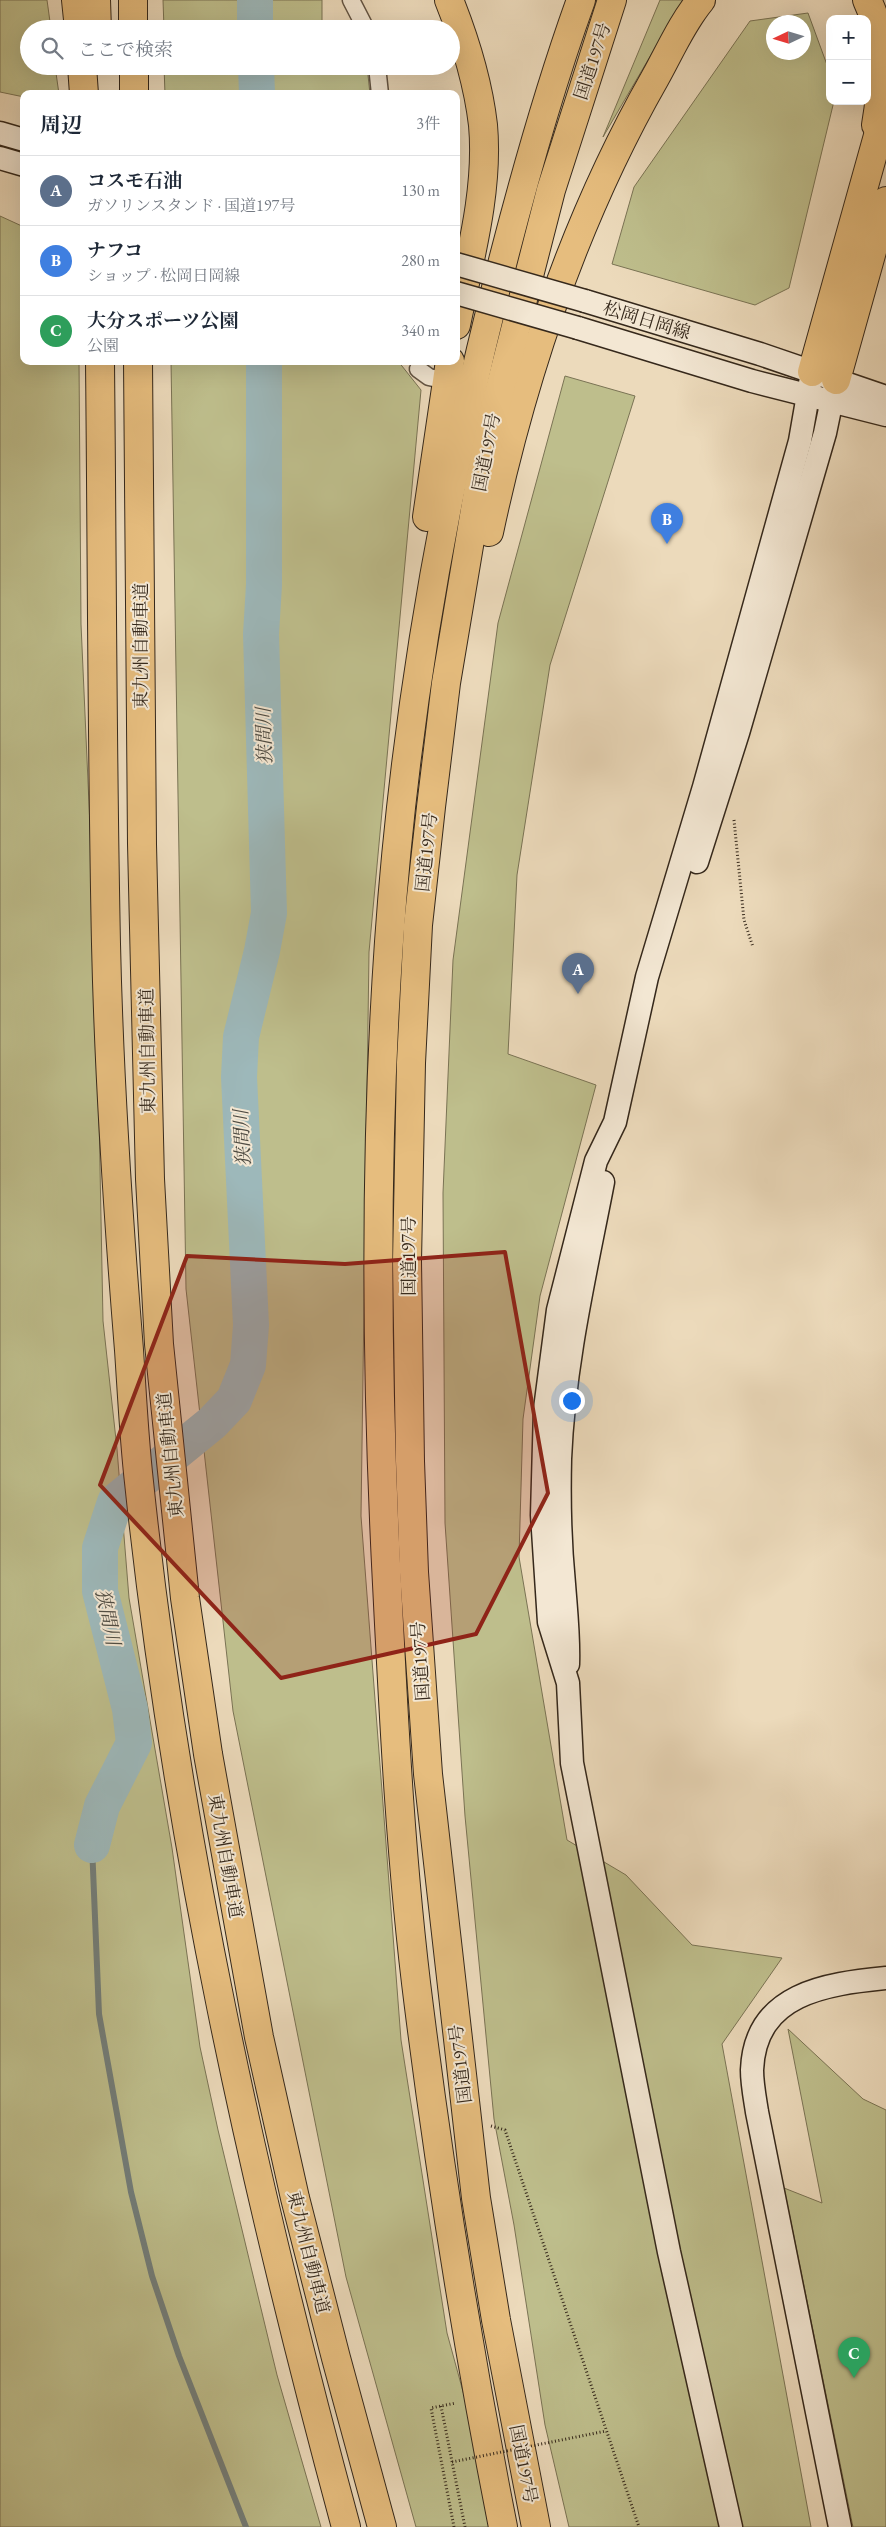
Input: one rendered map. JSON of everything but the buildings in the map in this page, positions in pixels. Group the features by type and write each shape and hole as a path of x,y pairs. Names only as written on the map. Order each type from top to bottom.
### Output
{"highway":[{"path":"76,0 78,20"},
{"path":"96,0 96,20"},
{"path":"133,0 133,20"},
{"path":"449,0 456,20"},
{"name":"国道197号","path":"503,2527 473,2373 418,2002 396,1771 382,1494 378,1328 379,1132 389,935 419,665 433,578 468,403 512,224 543,117 581,0"},
{"name":"国道197号","path":"536,2527 496,2320 476,2198 427,1765 414,1572 410,1461 408,1252 411,1063 416,954 446,683 494,412 551,190 612,0"},
{"path":"416,954 440,851 468,651 484,557 503,472 534,354 570,253 622,138 701,0"},
{"path":"822,387 882,94 884,69 878,26 867,0"},
{"path":"460,33 472,69 483,126 484,151 477,215 460,305"},
{"path":"83,75 84,90"},
{"path":"97,75 97,90"},
{"path":"134,75 134,90"},
{"path":"868,168 886,106"},
{"path":"822,387 886,201"},
{"name":"東九州自動車道","path":"100,365 106,945 115,1151 138,1478 170,1718 214,1974 254,2170 299,2355 346,2527"},
{"name":"東九州自動車道","path":"138,365 142,844 150,1179 159,1344 185,1598 218,1805 259,2037 291,2179 336,2358 382,2527"},
{"path":"419,665 426,520 448,371"}],"street":[{"path":"351,0 361,20"},
{"path":"378,75 380,90"},
{"path":"0,133 20,139"},
{"path":"0,158 20,164"},
{"name":"松岡日岡線","path":"460,265 585,301 822,387"},
{"name":"松岡日岡線","path":"460,293 752,381 822,387"},
{"path":"418,368 429,377 448,371"},
{"path":"822,387 886,397"},
{"path":"822,387 886,415"},
{"path":"731,2527 669,2252 596,1882 589,1828 583,1746 568,1683 569,1637 560,1497 566,1377 582,1282 615,1122 738,733 825,433 822,387"},
{"path":"840,2527 757,2112 752,2071 754,2054 765,2026 788,2001 819,1988 886,1978"}],"path":[{"path":"734,816 744,920 753,947"},
{"path":"488,2126 505,2130 639,2527"},
{"path":"454,2527 431,2408 456,2403"},
{"path":"441,2406 464,2527"},
{"path":"452,2462 606,2431"}],"highlighted area":[{"path":"505,1252 548,1493 476,1634 281,1678 100,1485 187,1256 345,1264"}],"green space":[{"path":"0,0 47,0 50,20 20,20 20,75 56,75 58,90 20,90 20,96 0,92"},
{"path":"163,0 322,0 322,20 164,20"},
{"path":"660,0 683,0 603,137"},
{"path":"766,19 766,60 811,60 811,21 826,62 826,105 833,105 789,288 755,305 612,264 634,187 750,21"},
{"path":"164,75 368,75 370,90 165,90"},
{"path":"0,216 20,225 20,365 79,365 81,624 96,962 103,1321 117,1449 129,1598 172,1848 200,2047 277,2375 321,2527 0,2527"},
{"path":"171,365 401,365 421,390 369,952 361,1516 401,2040 447,2333 500,2527 416,2527 346,2277 233,1711 186,1289"},
{"path":"565,376 635,396 550,665 517,875 508,1054 596,1085 540,1296 523,1419 519,1557 567,1840 626,1875 692,1945 782,1958 722,2044 811,2527 569,2527 545,2425 514,2225 494,2119 465,1816 445,1523 443,1193 453,960 498,623"},
{"path":"788,2029 863,2099 886,2110 886,2527 853,2527 784,2188 822,2203"}],"waterway":[{"name":"狭間川","path":"255,0 255,20"},
{"name":"狭間川","path":"256,75 257,90"},
{"name":"狭間川","path":"92,1845 102,1806 134,1743 130,1709 100,1591 100,1548 115,1502 212,1423 234,1400 248,1365 251,1325 239,1077 241,1037 262,951 269,913 261,634 264,585 264,365"},
{"path":"92,1845 99,2014 131,2192 152,2276 179,2356 246,2527"}],"place":[{"name":"ナフコ","path":"667,544"},
{"name":"コスモ石油","path":"578,994"},
{"name":"大分スポーツ公園","path":"854,2378"}]}
